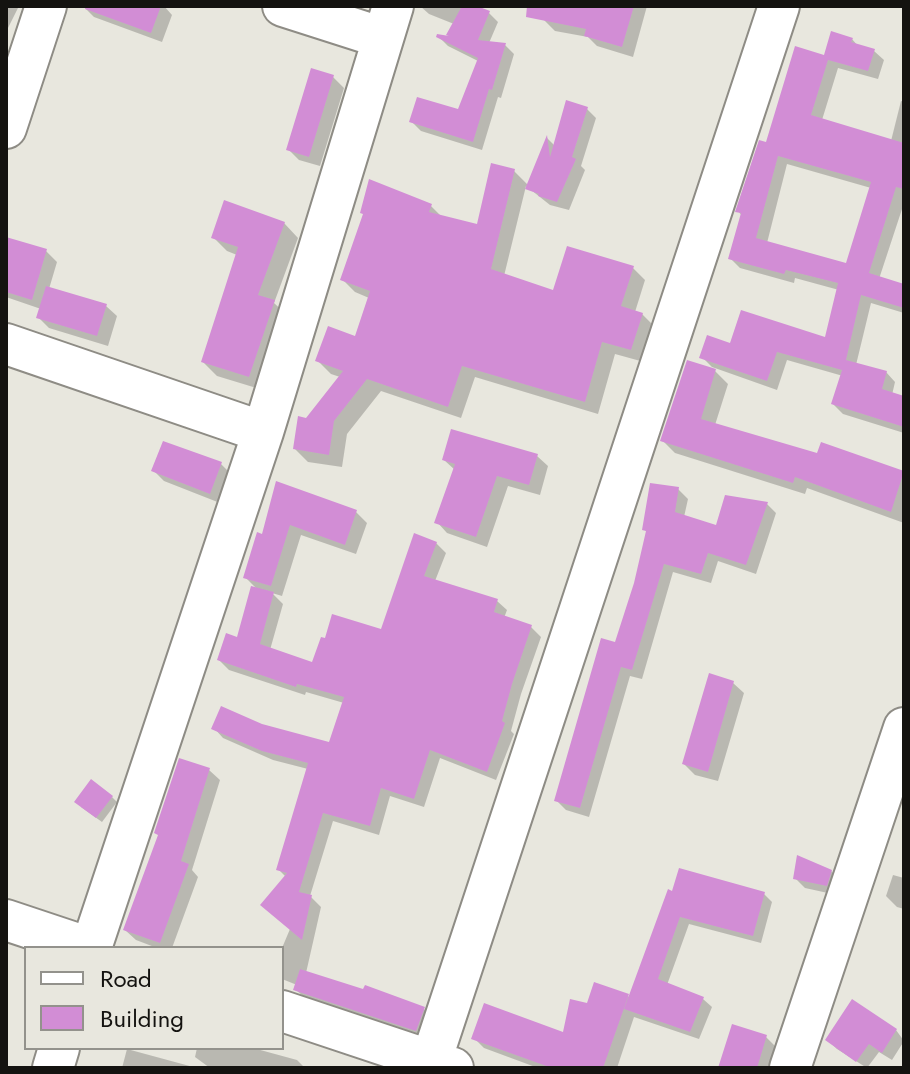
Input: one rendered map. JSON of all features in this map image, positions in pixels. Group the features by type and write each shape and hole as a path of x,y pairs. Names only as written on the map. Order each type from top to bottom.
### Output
{"street":[{"path":"6,128 46,6"},
{"path":"92,946 263,432 388,22 283,6"},
{"path":"284,1012 442,1064 779,6"},
{"path":"6,344 263,432"},
{"path":"790,1068 904,728"},
{"path":"6,920 85,946"}],"building":[{"path":"86,6 161,6 151,33 85,9"},
{"path":"462,6 477,6 490,11 478,40 506,43 473,142 409,122 417,97 458,109 478,58 436,37 437,34 449,36 446,35"},
{"path":"527,6 634,6 622,47 584,36 586,29 526,17"},
{"path":"831,31 853,38 851,42 875,49 868,71 828,60 811,115 904,143 904,189 896,187 869,273 904,284 904,308 861,295 846,360 887,371 882,389 904,396 904,427 831,404 842,370 777,352 767,381 699,358 707,335 730,343 741,310 825,337 838,283 786,270 784,274 728,259 741,213 735,212 759,140 766,142 795,46 824,55","holes":["778,156 871,182 846,263 756,238"]},
{"path":"311,68 334,75 309,157 286,150"},
{"path":"566,100 588,107 572,157 576,159 557,202 525,189 547,135 550,157"},
{"path":"491,163 515,169 491,269 553,290 567,246 634,266 621,306 643,313 631,350 602,342 585,402 462,366 448,407 367,379 334,421 329,455 293,449 298,416 306,418 343,371 315,361 328,326 355,336 370,291 340,280 363,214 360,213 369,179 432,204 429,212 477,224"},
{"path":"224,200 285,222 258,295 275,300 249,377 201,362 238,247 211,238"},
{"path":"6,237 47,249 32,300 6,292"},
{"path":"46,286 107,304 97,336 36,318"},
{"path":"687,360 716,369 701,419 817,453 821,442 904,471 891,512 795,477 793,483 660,441"},
{"path":"451,429 538,454 529,485 497,476 476,537 434,523 455,464 442,460"},
{"path":"163,441 222,462 210,494 151,471"},
{"path":"276,481 357,510 345,545 290,525 271,586 243,578 257,532 262,534"},
{"path":"650,483 679,487 675,512 716,525 725,495 768,502 746,565 708,553 701,574 664,564 632,670 621,667 580,808 554,801 601,638 615,642 634,583 646,531 642,530"},
{"path":"414,533 437,542 424,576 498,599 494,612 532,625 512,684 502,721 505,723 487,772 430,750 414,799 381,788 370,826 323,813 299,892 312,895 302,940 260,905 287,873 276,870 308,763 262,751 211,729 221,706 262,724 329,742 344,697 297,684 296,687 217,660 226,633 237,637 251,586 274,592 260,644 312,662 321,637 325,638 332,614 381,629"},
{"path":"709,673 734,681 708,772 682,764"},
{"path":"179,758 210,768 181,861 189,864 160,943 123,930 158,835 154,833"},
{"path":"91,779 113,796 96,818 74,802"},
{"path":"797,855 832,870 827,886 793,879"},
{"path":"679,868 765,892 753,936 680,917 658,979 704,997 690,1032 624,1009 668,889 672,891"},
{"path":"300,969 363,989 365,985 425,1007 416,1031 293,990"},
{"path":"594,982 629,994 603,1068 552,1068 471,1039 484,1003 563,1032 570,999 587,1003"},
{"path":"852,999 897,1029 882,1053 869,1044 856,1062 825,1040"},
{"path":"732,1024 767,1035 757,1068 718,1068"}]}
